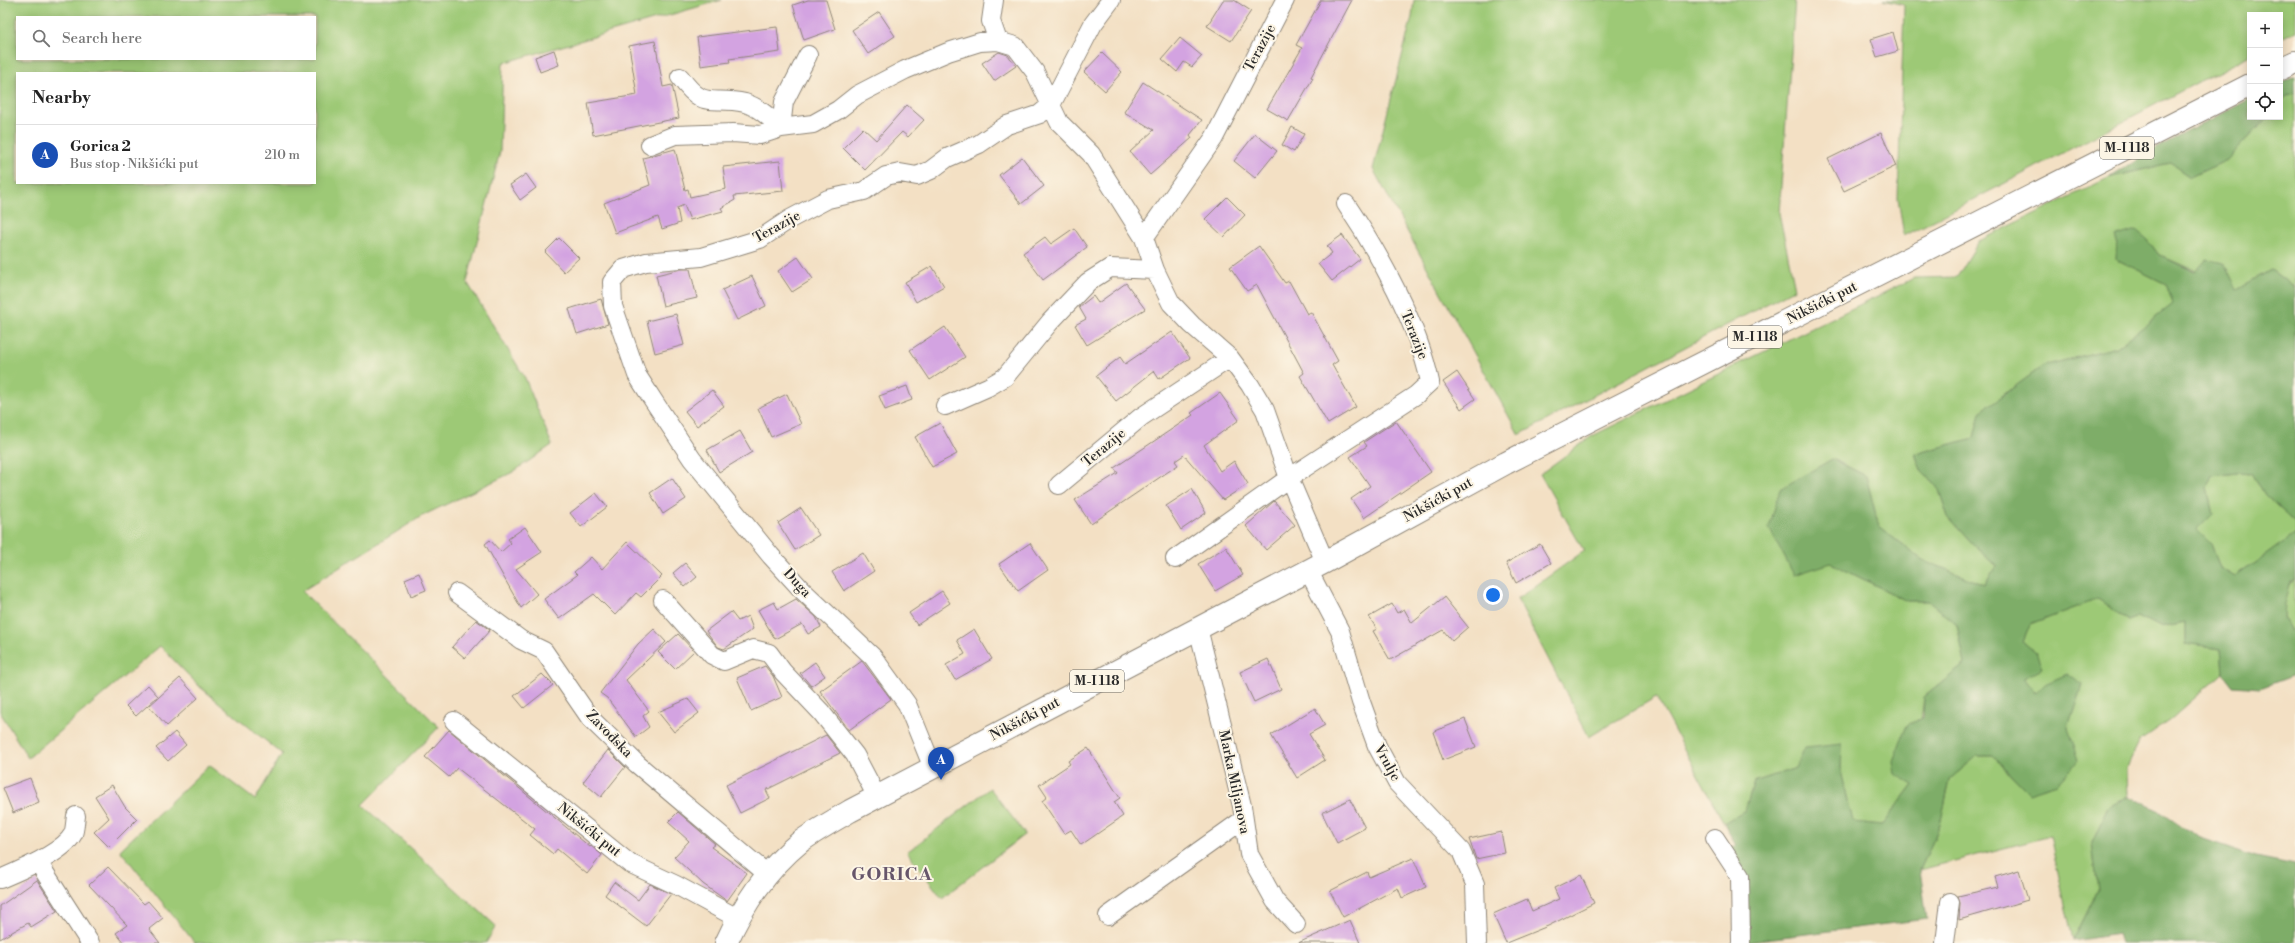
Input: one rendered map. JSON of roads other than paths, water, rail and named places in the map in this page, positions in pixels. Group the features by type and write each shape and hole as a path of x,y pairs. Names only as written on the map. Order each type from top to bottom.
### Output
{"main road":[{"path":"2283,68 2295,62"},
{"name":"Nikšićki put","path":"726,943 737,918 766,873 800,842 850,811 1316,566 1506,463 2247,87"}],"street":[{"path":"994,0 992,21 998,41"},
{"path":"1051,105 1092,24 1111,0"},
{"name":"Terazije","path":"1144,238 1214,138 1285,0"},
{"path":"650,145 676,135 733,132 760,135 781,128 813,124 838,110 857,95 905,70 948,52 980,42 998,41 1015,46 1035,72 1059,122 1091,154 1144,238 1155,270 1171,303 1192,325 1230,358 1250,384 1265,410 1289,478 1316,566"},
{"path":"781,128 784,102 808,55"},
{"path":"680,77 691,93 704,100 746,104 766,114 781,128"},
{"name":"Terazije","path":"653,400 637,375 613,306 612,282 623,269 646,262 701,257 760,239 790,219 828,199 864,191 886,176 900,173 917,176 931,170 947,158 979,144 1006,125 1040,114 1051,105"},
{"name":"Terazije","path":"1174,559 1289,478 1416,395 1430,382 1425,357 1390,278 1346,204"},
{"path":"945,406 988,387 1005,377 1050,322 1093,279 1110,268 1155,270"},
{"name":"Terazije","path":"1059,485 1142,417 1230,358"},
{"name":"Duga","path":"653,400 692,458 771,556 838,626 873,657 907,704 933,768"},
{"name":"Vrulje","path":"1316,566 1340,631 1360,702 1377,746 1397,783 1461,851 1475,884 1477,943"},
{"name":"Zavođska","path":"457,593 521,640 544,650 590,718 638,764 766,873"},
{"path":"663,600 712,654 724,661 753,649 770,653 783,672 821,712 855,755 877,797"},
{"name":"Marka Miljanova","path":"1198,628 1244,819 1249,854 1275,901 1296,924"},
{"name":"Nikšićki put","path":"454,721 629,863 676,885 737,918"},
{"path":"0,879 38,862 68,840 73,834 76,816"},
{"path":"1108,916 1244,819"},
{"path":"1715,838 1740,876 1742,943"},
{"path":"38,862 90,943"},
{"path":"1945,943 1950,902"}],"place":[{"name":"Gorica 2","path":"941,780"}],"district":[{"name":"GORICA","path":"892,874"}]}
